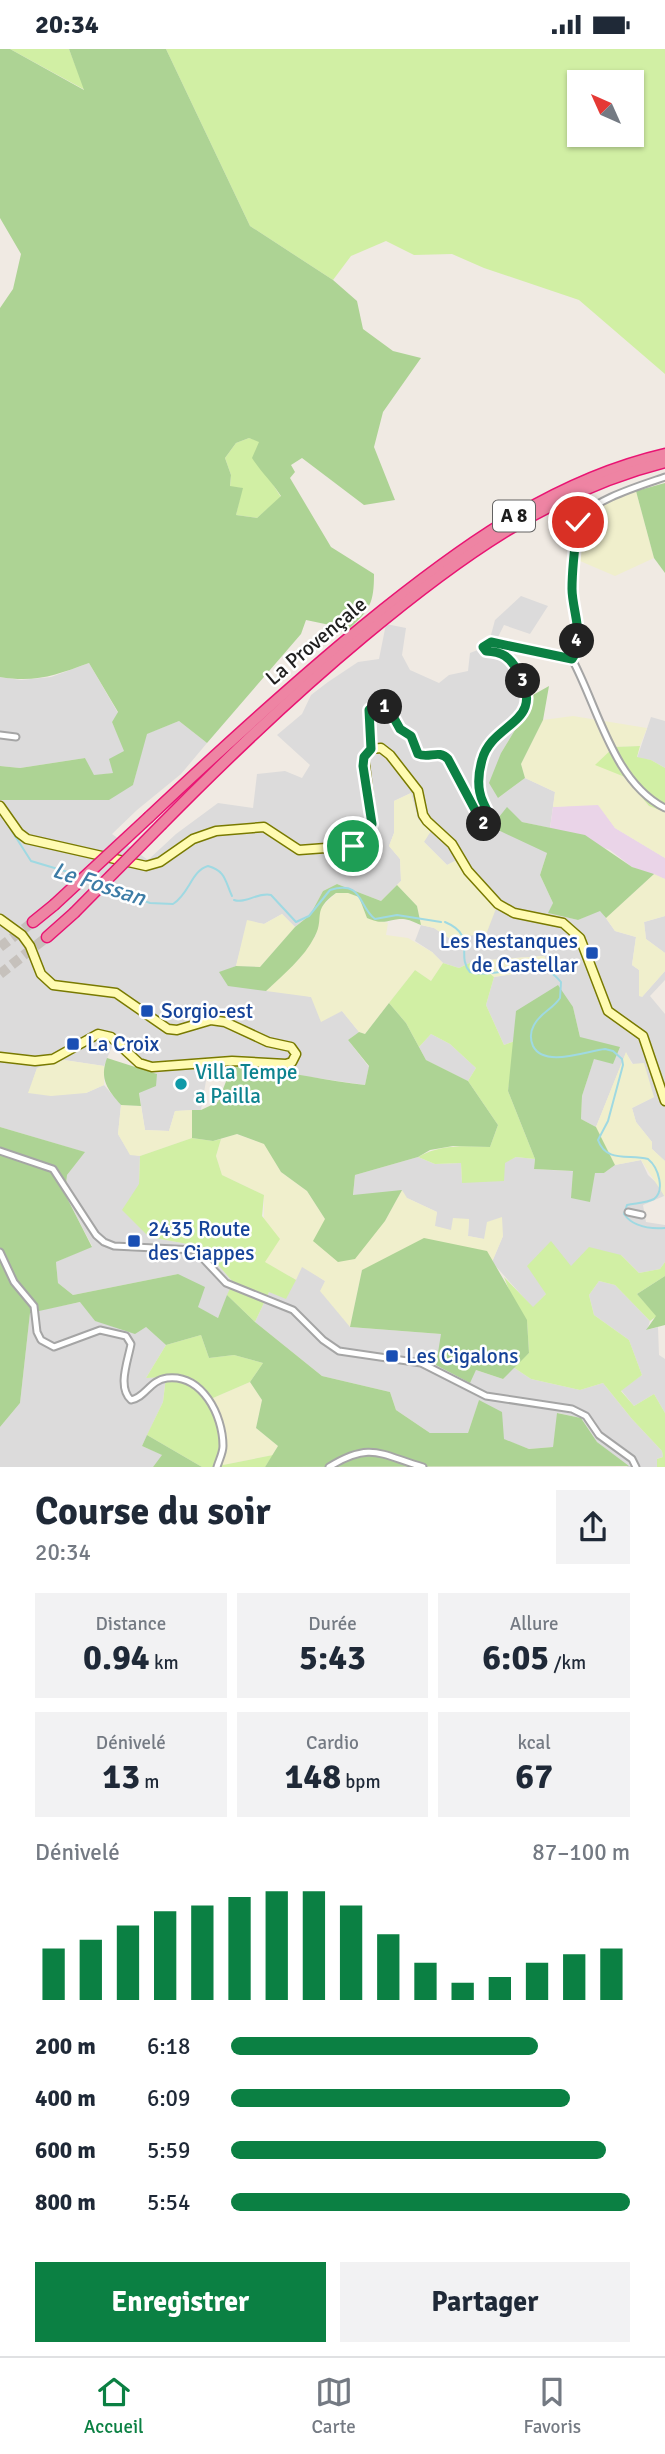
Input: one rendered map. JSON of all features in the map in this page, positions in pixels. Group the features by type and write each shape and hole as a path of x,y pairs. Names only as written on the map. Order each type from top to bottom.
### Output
{"highway":[{"name":"La Provençale","path":"33,922 296,688 472,543 541,501 594,476 665,454"},
{"name":"La Provençale","path":"383,615 532,515 610,478 665,463"},
{"name":"La Provençale","path":"47,937 74,913 296,688"}],"street":[{"path":"572,659 578,640 572,587 578,522 582,515 615,497 665,477"},
{"path":"371,749 369,710 370,706 380,704 390,711 400,729 411,736 418,754 423,756 439,753 448,759 472,809 482,823 487,825 491,818 479,793 484,754 523,709 528,694 527,687 510,659 498,652 486,651 483,647 491,642 572,659"},
{"path":"572,659 602,723 611,752 645,794 665,808"},
{"path":"0,735 16,737"},
{"path":"0,806 27,839 138,865 160,863 203,834 248,828 264,827 299,850 353,846 366,839 372,824 364,757 371,749 381,748 390,755 418,792 422,815 452,844 468,871 498,904 514,913 563,923 580,937 608,1011 643,1037 665,1101"},
{"path":"0,919 22,935 30,946 41,975 54,985 116,993 168,1029 177,1030 211,1020 225,1022 268,1042 291,1047 296,1054 292,1062 286,1064 232,1061 152,1067 139,1063 110,1037 98,1034 52,1059 35,1061 0,1056"},
{"path":"0,1151 53,1169 96,1235 104,1242 128,1247 180,1247 195,1250 226,1283 293,1310 323,1340 339,1351 421,1363 486,1396 572,1409 586,1416 599,1435 632,1459 636,1467"},
{"path":"628,1212 642,1215"},
{"path":"0,1252 14,1282 34,1306 37,1332 47,1344 54,1347 100,1330 126,1336 131,1344 124,1376 125,1394 131,1400 139,1398 154,1382 163,1379 185,1380 201,1388 218,1423 223,1444 217,1467"},
{"path":"329,1467 362,1451 373,1450 423,1467"}],"shaded area":[{"path":"521,596 548,606 530,634 504,625 498,637 528,678 533,695 501,753 498,798 525,778 555,792 550,828 522,822 547,853 540,875 553,903 549,913 578,920 600,910 615,931 636,937 632,965 639,970 642,997 665,971 665,980 650,996 665,1014 665,1161 652,1149 652,1142 636,1122 632,1108 654,1097 626,1053 596,1127 581,1119 582,1096 594,1058 580,1037 573,1007 516,1011 515,1041 504,1045 486,1005 494,977 551,968 544,956 474,961 459,968 443,963 415,941 421,925 434,928 452,940 497,906 455,861 447,865 424,842 411,793 394,801 394,833 389,846 400,859 401,881 381,901 337,884 323,891 310,915 295,927 282,914 264,924 248,921 236,966 220,973 311,997 342,1011 359,1032 348,1040 369,1067 365,1085 296,1075 270,1068 232,1066 208,1069 201,1110 175,1111 169,1131 145,1130 139,1092 157,1074 139,1070 113,1044 104,1066 64,1060 37,1068 29,1093 86,1093 104,1085 121,1105 118,1134 130,1154 140,1156 139,1184 149,1237 193,1245 212,1258 233,1282 218,1318 197,1307 178,1274 73,1295 58,1283 56,1262 92,1246 65,1194 67,1175 84,1152 0,1127 0,800 133,785 146,734 179,721 207,743 181,774 112,834 148,860 176,834 218,803 253,808 257,774 285,771 302,778 310,765 277,735 302,714 311,695 328,682 358,662 379,659 386,624 406,628 402,655 410,670 439,683 449,675 468,671 470,653 488,646 495,620"},
{"path":"89,663 118,713 112,722 125,751 113,773 93,776 85,758 20,768 0,766 0,677 21,680 51,677"},
{"path":"651,717 665,721 665,768 651,760 637,758"},
{"path":"598,804 615,828 665,858 665,879 632,867 610,850 550,828 553,807"},
{"path":"665,916 665,953 646,939 644,922"},
{"path":"431,1034 450,1044 476,1068 468,1081 426,1060 419,1047"},
{"path":"418,1157 435,1164 461,1163 462,1183 516,1157 535,1159 534,1169 604,1173 615,1165 641,1160 648,1175 661,1187 664,1196 643,1205 646,1222 665,1225 665,1262 660,1269 639,1273 621,1255 546,1294 533,1308 492,1262 503,1236 484,1239 468,1236 469,1219 451,1231 434,1226 437,1212 407,1198 353,1196 355,1175"},
{"path":"302,1266 325,1281 350,1327 441,1334 469,1382 476,1370 503,1379 513,1367 531,1379 580,1390 603,1383 662,1451 663,1457 657,1459 657,1467 628,1467 597,1442 581,1418 558,1413 553,1447 529,1449 503,1439 479,1401 468,1433 430,1433 396,1410 390,1392 322,1376 255,1322 269,1292"},
{"path":"599,1281 615,1285 650,1321 647,1330 658,1327 659,1355 665,1359 665,1413 654,1394 634,1406 621,1390 642,1375 629,1340 594,1315 589,1295"},
{"path":"81,1302 95,1321 146,1327 166,1345 146,1378 166,1376 163,1402 142,1446 163,1455 153,1467 0,1467 0,1427 20,1403 30,1312"}],"green space":[{"path":"0,49 10,49 84,90 69,49 166,49 250,226 333,280 357,301 363,329 393,351 421,358 383,412 374,447 395,500 364,505 302,458 291,465 295,472 290,478 331,547 374,574 372,599 366,611 349,629 306,620 301,634 207,743 179,721 147,734 133,785 109,800 0,800 0,766 20,768 85,758 94,775 113,773 109,759 124,751 112,722 118,712 89,663 46,677 0,677 0,308 13,289 21,254 0,218","holes":["249,438 259,442 252,458 281,496 257,518 236,515 243,488 230,486 231,475 225,458 236,443"]},
{"path":"10,49 69,49 85,90"},
{"path":"166,49 665,49 665,374 579,300 484,268 452,254 414,255 386,241 351,256 333,280 250,226"},
{"path":"249,438 259,441 265,472 281,497 257,518 236,515 242,488 230,487 231,475 225,458 236,443"},
{"path":"665,483 665,573 654,558 636,491"},
{"path":"636,491 654,558 615,576 580,561 579,532 585,515"},
{"path":"549,686 543,720 521,764 525,778 498,798 489,783 501,753 533,695"},
{"path":"573,716 647,728 640,746 614,747 625,777 649,806 665,812 665,858 615,828 598,805 553,807 555,792 525,778 521,764 543,720"},
{"path":"640,746 637,757 651,760 665,768 665,812 649,806 625,777 595,765 614,747"},
{"path":"411,793 418,819 431,831 424,842 447,865 455,861 497,906 487,932 452,940 434,928 421,925 417,906 397,885 401,881 400,859 389,846 394,833 394,801"},
{"path":"507,807 522,822 585,835 632,867 654,874 606,918 600,911 578,920 548,913 553,903 540,875 547,853 498,830 499,817"},
{"path":"654,874 665,879 665,916 644,922 646,939 665,953 665,971 642,997 639,996 639,970 632,965 636,937 615,931 606,918"},
{"path":"337,884 381,901 397,885 417,906 421,925 405,919 382,922 367,918 359,897 336,893 321,910 318,929 305,952 266,991 228,986 219,972 236,966 260,967 295,927 310,915 323,891"},
{"path":"336,893 359,897 367,918 388,923 386,935 408,938 432,952 443,963 431,981 415,970 365,1034 359,1032 342,1011 321,1022 311,997 266,991 300,958 316,935 319,910"},
{"path":"282,914 295,927 260,967 236,966 247,920 264,924"},
{"path":"544,956 551,968 494,977 474,961"},
{"path":"474,961 494,977 486,1005 504,1045 515,1041 508,1091 535,1159 516,1157 505,1163 504,1181 462,1183 461,1163 435,1164 418,1157 444,1148 490,1147 498,1125 468,1081 476,1068 450,1044 431,1034 419,1047 406,1023 389,1003 415,970 431,981 443,963 459,968"},
{"path":"558,985 573,1007 580,1037 620,1047 613,1064 594,1059 582,1096 581,1119 596,1127 615,1165 604,1173 595,1173 590,1202 571,1198 573,1171 534,1169 535,1159 508,1091 516,1011"},
{"path":"389,1003 406,1023 426,1060 468,1081 498,1125 490,1147 453,1146 430,1150 418,1157 355,1175 353,1195 402,1190 385,1221 355,1259 338,1262 313,1241 325,1219 307,1191 281,1172 264,1144 237,1134 213,1141 192,1138 192,1110 201,1110 218,1102 232,1066 365,1085 369,1066 348,1040 359,1032 365,1034"},
{"path":"626,1052 632,1064 644,1063 654,1097 632,1108 636,1122 652,1142 652,1149 665,1161 665,1197 641,1160 615,1165 596,1127"},
{"path":"107,1058 157,1074 156,1086 139,1093 141,1106 121,1105 112,1094 104,1078"},
{"path":"64,1060 104,1066 104,1085 86,1093 51,1096 28,1093 37,1068"},
{"path":"121,1105 141,1106 145,1130 169,1131 175,1111 192,1110 192,1138 140,1156 130,1155 118,1134"},
{"path":"0,1127 85,1152 67,1175 65,1194 92,1247 56,1262 58,1283 73,1295 178,1274 205,1287 198,1307 218,1318 227,1295 255,1322 322,1376 390,1392 396,1410 430,1433 468,1433 479,1400 502,1412 504,1439 529,1449 553,1447 557,1413 581,1418 597,1442 629,1466 265,1467 278,1446 256,1428 262,1400 250,1382 263,1363 234,1355 209,1358 201,1335 166,1345 146,1327 135,1334 95,1321 80,1302 30,1313 20,1403 0,1427"},
{"path":"236,1134 265,1144 281,1172 307,1191 325,1219 385,1221 402,1190 407,1198 437,1212 435,1226 451,1230 453,1218 469,1219 468,1236 484,1239 487,1222 502,1217 503,1236 492,1262 486,1251 362,1270 350,1327 320,1291 325,1281 302,1267 296,1280 264,1262 264,1195 222,1175 216,1156 221,1139"},
{"path":"192,1138 213,1141 221,1139 216,1156 222,1175 264,1195 262,1216 280,1239 265,1262 296,1280 286,1299 269,1292 255,1322 227,1295 233,1282 212,1258 193,1245 149,1237 122,1210 139,1184 140,1156"},
{"path":"424,1238 487,1251 527,1320 529,1353 503,1379 476,1370 470,1383 436,1365 441,1334 350,1327 362,1270"},
{"path":"551,1241 571,1266 589,1247 621,1255 639,1273 660,1269 665,1262 665,1276 637,1294 657,1316 650,1321 615,1285 599,1281 589,1295 594,1315 629,1340 642,1375 621,1391 634,1406 654,1394 665,1413 665,1467 657,1467 657,1459 663,1457 662,1451 603,1383 580,1390 531,1379 513,1367 529,1353 527,1321 514,1303 504,1277 533,1307 546,1294 527,1266"},
{"path":"665,1276 665,1325 646,1330 656,1316 637,1294"},
{"path":"201,1335 209,1358 234,1355 263,1363 250,1382 213,1398 223,1465 273,1455 265,1467 202,1467 147,1435 163,1402 166,1377 146,1378 166,1345"},
{"path":"250,1382 262,1400 256,1428 278,1446 273,1455 223,1465 213,1398"},
{"path":"147,1435 202,1467 153,1467 162,1455 142,1446"}],"waterway":[{"name":"Le Fossan","path":"1,814 31,861 78,875"},
{"name":"Le Fossan","path":"106,887 150,903 173,904 198,873 208,866 222,874 232,896"},
{"name":"Le Fossan","path":"87,879 98,883"},
{"name":"Le Fossan","path":"234,900 271,895 296,922 309,916 330,890 349,888 375,919 397,915 441,922"},
{"name":"Le Fossan","path":"445,922 461,933 464,959 470,972 482,974 542,969 561,982 560,998 540,1017 532,1030 532,1043 538,1053 566,1057 605,1049 613,1051 622,1059 623,1065 608,1121 598,1140 612,1155 648,1159 652,1163 660,1185 657,1195 654,1199 627,1205 624,1214 632,1222 642,1226 665,1228"}],"tunnel":[{"path":"0,947 33,922"},
{"path":"0,974 47,937"}],"place":[{"name":"Les Restanques de Castellar","path":"592,953"},
{"name":"Sorgio-est","path":"147,1011"},
{"name":"La Croix","path":"73,1044"},
{"name":"Villa Tempe a Pailla","path":"181,1084"},
{"name":"2435 Route des Ciappes","path":"134,1241"},
{"name":"Les Cigalons","path":"392,1356"}],"route":[{"path":"353,846 366,839 372,824 363,766 364,757 371,749 369,710 370,706 375,704 380,704 390,711 400,729 411,736 418,754 423,756 439,753 448,759 472,809 482,823 487,825 491,822 479,793 481,762 487,748 512,725 523,709 528,694 527,687 510,659 498,652 486,651 483,647 491,642 572,659 578,640 572,599 578,522"}]}
